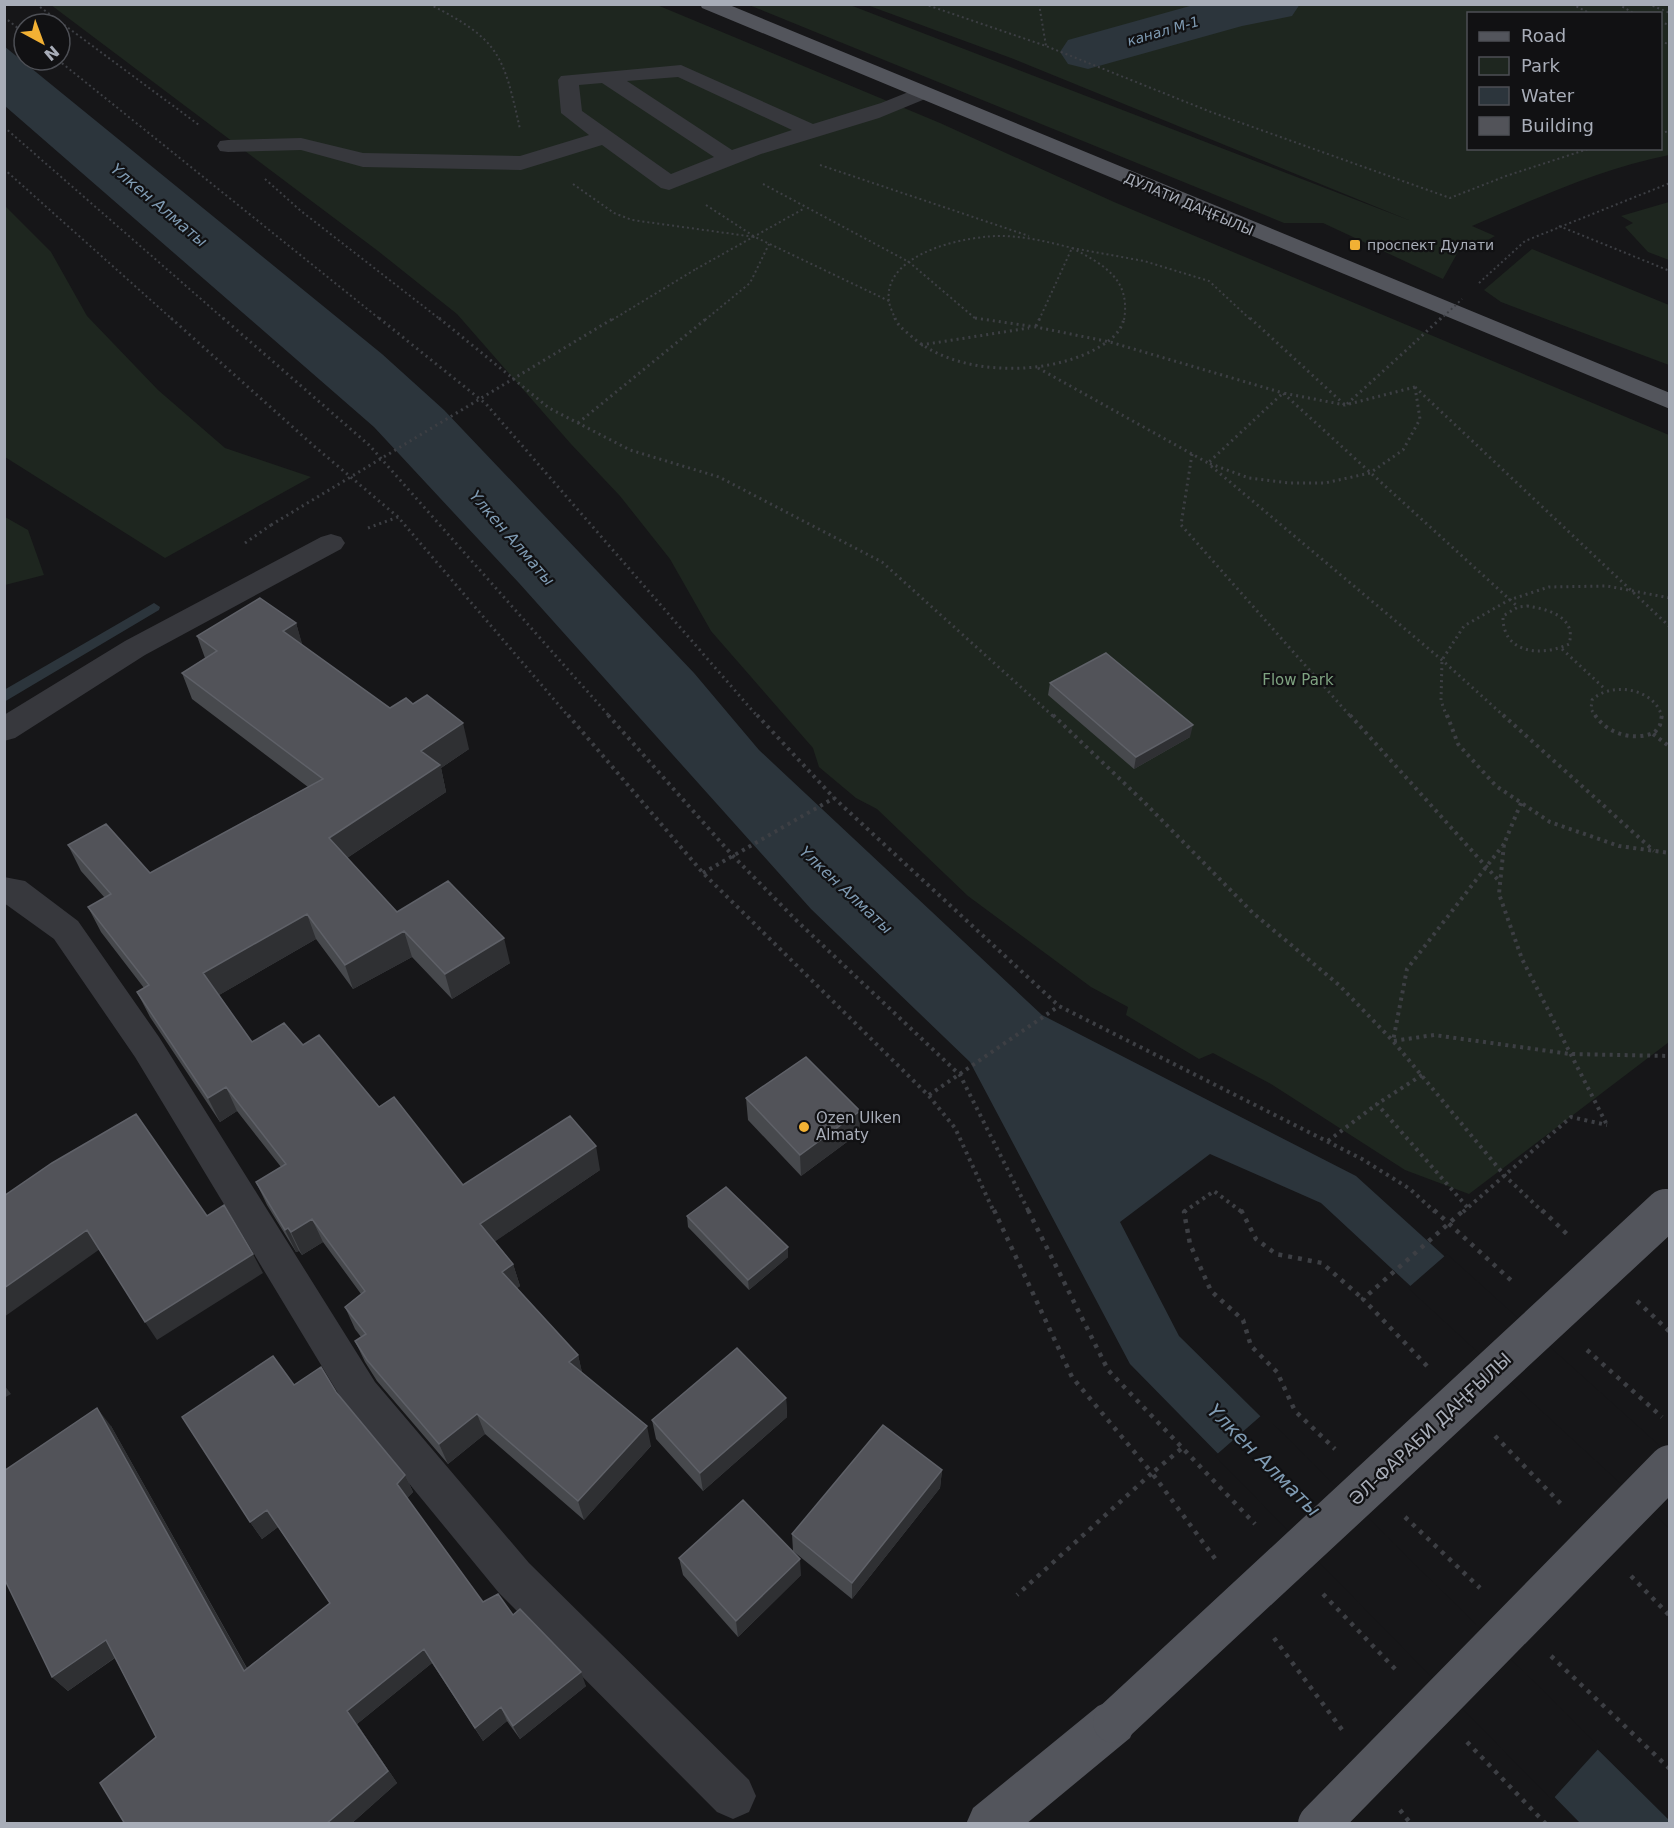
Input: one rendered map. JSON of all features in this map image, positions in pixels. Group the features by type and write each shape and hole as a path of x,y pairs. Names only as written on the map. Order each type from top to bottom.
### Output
{"main road":[{"name":"ДУЛАТИ ДАҢҒЫЛЫ","path":"709,4 1670,402"},
{"name":"ӘЛ-ФАРАБИ ДАҢҒЫЛЫ","path":"1006,1824 1669,1208"},
{"path":"1319,1824 1670,1466"},
{"path":"989,1824 1114,1722"}],"street":[{"path":"812,131 681,71 568,80 572,113 669,183 812,131 907,101 923,93"},
{"path":"606,77 731,159"},
{"path":"228,146 301,144 363,160 521,163 603,137"},
{"path":"4,730 135,648 331,543"},
{"path":"4,890 13,890 66,930 147,1047 361,1395 514,1578 733,1796"}],"path":[{"path":"36,4 228,146 301,211 394,281 549,408 630,450 719,477 882,562 1010,675 1144,803 1253,913 1338,986 1393,1041 1505,1176 1574,1242"},
{"path":"924,4 1046,46 1211,112 1450,198 1506,176 1586,150"},
{"path":"1039,4 1046,46"},
{"path":"1572,4 1588,12"},
{"path":"1618,4 1632,12"},
{"path":"1648,4 1670,13"},
{"path":"72,71 486,405 785,748 834,798 1059,1006 1362,1159 1410,1189 1449,1224"},
{"path":"4,127 369,445 733,856 797,921 960,1075 1108,1370 1256,1526"},
{"path":"817,164 1038,239 1072,248 1144,261 1209,281 1345,405"},
{"path":"4,169 314,446 398,517 703,873 929,1096 955,1128 1072,1377 1152,1473 1017,1595"},
{"path":"759,181 909,262 977,320 1036,327 1110,342 1284,393 1345,405 1415,387"},
{"path":"1478,284 1525,241 1670,183"},
{"path":"703,203 755,237 889,301"},
{"path":"271,525 696,269 806,208"},
{"path":"1558,226 1670,271"},
{"path":"1038,239 1002,236 966,239 934,248 909,262 893,280 889,301 897,324 920,345 964,362 995,368 1038,368 1077,359 1110,342 1123,324 1127,302 1119,281 1100,263 1072,248"},
{"path":"578,423 750,283 769,243"},
{"path":"1036,327 1072,248"},
{"path":"1345,405 1462,299"},
{"path":"920,345 1036,327"},
{"path":"1038,368 1208,463 1249,478 1290,483 1325,483 1370,473 1403,450 1420,419 1415,387"},
{"path":"1415,387 1670,627"},
{"path":"1208,463 1284,393"},
{"path":"1284,393 1518,607"},
{"path":"1192,454 1181,525 1485,868 1500,882"},
{"path":"1208,463 1443,660 1654,851"},
{"path":"1670,598 1606,586 1550,587 1509,600 1464,626 1443,660 1441,701 1458,744 1496,786 1521,803 1550,822 1619,846 1670,853"},
{"path":"1527,606 1549,610 1567,622 1572,629 1573,637 1569,644 1552,652 1528,650 1508,638 1503,631 1503,616 1518,607 1527,606"},
{"path":"1562,649 1605,689"},
{"path":"1605,689 1628,689 1650,699 1662,714 1662,722 1653,734 1632,737 1610,731 1593,716 1590,708 1592,700 1597,693 1605,689"},
{"path":"1653,734 1670,747"},
{"path":"703,873 834,798"},
{"path":"1393,1041 1407,969 1504,844 1521,803"},
{"path":"1429,1368 1363,1299 1571,1117 1608,1125 1522,959 1499,894 1504,844"},
{"path":"929,1096 1059,1006"},
{"path":"1393,1041 1434,1035 1570,1054 1670,1056"},
{"path":"1327,1141 1377,1104 1422,1075"},
{"path":"1377,1104 1468,1208"},
{"path":"1635,1299 1670,1332"},
{"path":"1487,1428 1570,1514"},
{"path":"1628,1573 1670,1616"},
{"path":"1314,1585 1405,1679"},
{"path":"1463,1738 1546,1824"}],"green space":[{"name":"Flow Park","path":"51,5 657,5 940,123 1114,202 1669,435 1669,1042 1469,1194 1405,1170 1271,1084 1213,1053 1199,1059 1126,1015 1128,1007 1091,987 968,896 877,809 856,798 819,767 813,748 711,631 670,559 620,496 571,444 457,314 378,251 72,21 72,12 60,12"},
{"path":"749,5 850,5 1411,221 1011,58 867,5 1669,5 1669,155 1593,176 1472,226 1495,236 1477,246 1464,241 1443,279 1323,223 1284,223"},
{"path":"1670,202 1669,260 1648,252 1625,227 1633,223 1621,216"},
{"path":"5,206 51,252 87,316 158,390 225,448 311,477 165,558 5,457"},
{"path":"1532,249 1669,305 1669,365 1501,302 1484,290"},
{"path":"5,517 28,530 44,575 5,585"}],"water":[{"name":"Үлкен Алматы","path":"4,46 12,53 12,72 36,72 382,354 444,410 694,673 759,750 1042,1015 1356,1176 1669,1460 1669,1526 1321,1203 1210,1154 1120,1222 1179,1336 1669,1820 1669,1823 1580,1823 1130,1364 970,1062 811,909 519,583 374,427 5,106"}],"pier":[{"path":"1447,1254 1670,1455 1670,1529 1408,1288"},
{"path":"1263,1414 1600,1747 1552,1800 1215,1456"}],"building":[{"path":"260,598 296,623 283,631 390,708 406,698 413,704 427,695 463,723 421,751 440,765 329,838 397,912 448,881 504,938 445,974 404,931 345,965 307,914 203,973 252,1042 284,1023 303,1045 319,1035 379,1107 394,1097 463,1185 570,1116 596,1146 480,1224 513,1264 502,1272 578,1355 569,1362 647,1426 578,1501 477,1414 439,1444 367,1360 355,1341 366,1334 345,1307 365,1291 312,1219 291,1232 288,1228 285,1230 256,1182 286,1164 226,1087 208,1098 137,992 149,985 88,907 111,894 68,845 106,824 150,873 323,779 182,673 217,651 197,636"},
{"path":"1106,653 1193,725 1136,757 1050,683"},
{"path":"806,1057 860,1111 800,1155 746,1098"},
{"path":"136,1114 207,1216 224,1205 253,1254 145,1322 87,1230 4,1288 4,1196 52,1163"},
{"path":"726,1187 788,1247 748,1280 687,1216"},
{"path":"737,1348 786,1398 700,1473 652,1420"},
{"path":"273,1356 294,1385 321,1367 336,1392 405,1475 397,1484 483,1602 498,1594 513,1615 520,1609 581,1672 513,1726 501,1707 475,1728 424,1649 347,1711 388,1771 326,1824 125,1824 100,1783 156,1737 106,1640 52,1677 4,1578 4,1471 97,1408 244,1671 330,1603 267,1510 250,1522 182,1417"},
{"path":"883,1425 942,1470 852,1583 792,1534"},
{"path":"743,1500 800,1559 736,1621 679,1558"}],"waterway":[{"name":"канал М-1","path":"1088,52 1235,11 1273,4"},
{"path":"4,697 154,607"}],"place":[{"name":"проспект Дулати","path":"1355,245"},
{"name":"Ozen Ulken Almaty","path":"804,1127"}]}
